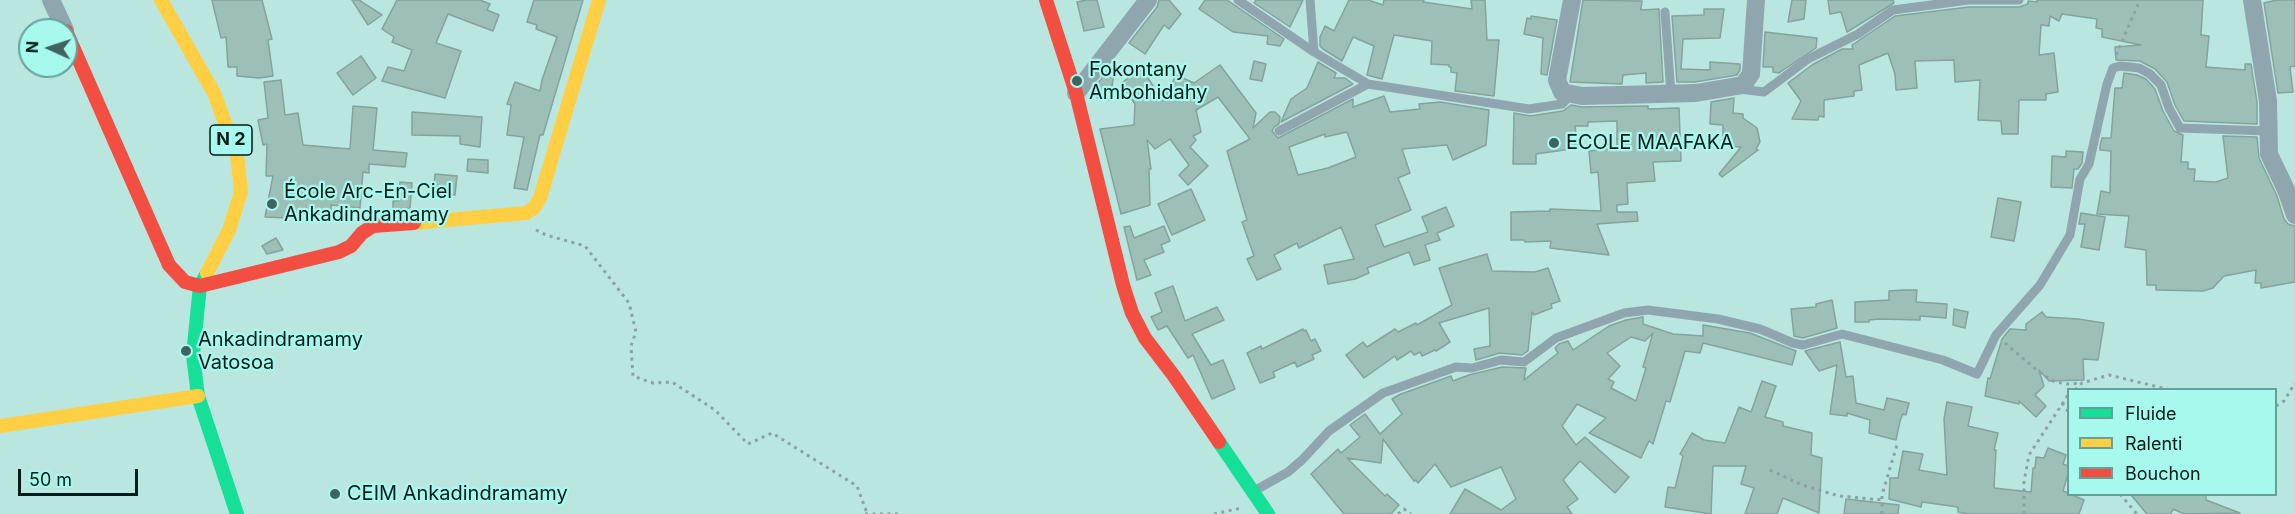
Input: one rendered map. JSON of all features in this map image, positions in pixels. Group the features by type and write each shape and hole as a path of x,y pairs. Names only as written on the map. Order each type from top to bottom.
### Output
{"street":[{"path":"51,0 60,18"},
{"name":"N 2","path":"161,0 214,93 237,155 241,192 229,230 200,286 193,355 198,396 237,514"},
{"path":"78,58 169,265 185,282 200,286 339,252 351,246 362,233 373,225 526,213 534,208 540,198 599,0"},
{"path":"1046,0 1076,93 1123,285 1132,313 1145,338 1174,376 1260,503"},
{"path":"1076,93 1148,0"},
{"path":"1572,0 1557,80 1562,92 1571,95 1671,94 1730,89 1743,85 1752,74 1756,0"},
{"path":"2252,0 2268,101 2269,154 2295,215"},
{"path":"0,426 198,396"}],"lane":[{"path":"1238,0 1314,52 1368,84 1529,109 1562,104 1571,95"},
{"path":"1310,0 1314,52"},
{"path":"1730,89 1764,92 1808,59 1858,34 1893,10 1969,0 2019,0"},
{"path":"1665,12 1671,94"},
{"path":"1260,503 1329,431 1383,393 1456,367 1472,368 1501,360 1524,362 1556,338 1624,313 1648,310 1718,319 1760,329 1803,345 1842,334 1943,360 1977,374 1996,335 2040,285 2070,235 2080,179 2089,164 2107,84 2113,68 2120,66 2139,68 2151,74 2161,85 2169,108 2180,128 2268,131"},
{"path":"1279,131 1368,84"}],"path":[{"path":"2113,68 2114,59 2140,0"},
{"path":"536,230 585,246 629,303 636,332 631,346 633,376 653,383 672,382 715,410 748,444 772,433 857,486 866,514 901,514"},
{"path":"1996,335 2040,373 2055,382 2082,383 2109,375 2163,388"},
{"path":"2077,388 2082,383"},
{"path":"2277,405 2284,401 2295,383"},
{"path":"2024,514 2024,482 2029,455 2067,396"},
{"path":"2062,403 2067,410"},
{"path":"1882,514 1882,500 1898,445"},
{"path":"1770,470 1802,485 1839,496 1882,500"},
{"path":"2121,496 2137,514"},
{"path":"1214,514 1260,503"},
{"path":"1398,514 1404,509 1412,514"}],"building":[{"path":"212,0 262,0 272,39 268,40 273,76 259,78 237,76 237,67 228,67 226,37 221,38"},
{"path":"352,0 359,0 382,15 368,25"},
{"path":"397,0 480,0 490,4 487,10 499,15 493,31 448,14 436,43 461,51 445,98 382,81 388,67 404,71 412,50 392,42 394,37 382,29"},
{"path":"534,0 583,0 543,135 540,135 527,190 514,188 524,137 507,135 511,105 507,104 515,82 540,91 557,37 536,29 537,25 527,22"},
{"path":"1097,0 1104,27 1084,31 1077,2"},
{"path":"1159,0 1169,0 1181,14 1169,29 1164,25 1145,54 1129,43 1157,7"},
{"path":"1205,0 1227,0 1284,39 1280,46 1267,44 1268,36 1233,32 1199,9"},
{"path":"1256,0 1303,0 1290,27 1254,3"},
{"path":"1349,0 1368,0 1383,5 1384,0 1424,0 1423,2 1472,9 1471,0 1485,0 1487,40 1499,40 1494,96 1455,91 1457,73 1451,72 1449,65 1431,64 1432,41 1394,35 1382,79 1367,75 1374,46 1353,37 1342,61 1323,49 1320,46 1320,37 1325,26 1334,31"},
{"path":"1583,0 1642,1 1641,10 1659,9 1663,82 1646,83 1646,73 1623,75 1622,84 1570,82"},
{"path":"1792,0 1806,0 1804,19 1788,22"},
{"path":"1828,0 1893,0 1894,3 1847,32 1841,12 1830,14"},
{"path":"2037,0 2203,0 2201,35 2209,36 2206,67 2245,70 2245,64 2251,64 2257,102 2257,124 2184,121 2175,105 2167,82 2155,69 2140,61 2116,60 2115,47 2141,45 2102,37 2102,29 2096,28 2097,19 2062,14 2059,21 2050,16 2049,26 2041,25 2039,55 2054,53 2058,92 2046,94 2046,100 2019,100 2018,134 2002,134 2001,121 1978,120 1980,80 1955,82 1954,60 1915,61 1917,88 1896,90 1895,74 1888,53 1859,65 1862,90 1854,91 1854,96 1824,100 1824,117 1819,116 1818,120 1792,119 1801,101 1788,83 1812,65 1842,49 1853,49 1852,45 1895,16 1969,7 2019,7 2028,4 2028,1 2037,2"},
{"path":"2295,0 2295,66 2290,67 2293,92 2278,93 2264,3"},
{"path":"1704,9 1724,9 1720,38 1683,39 1681,69 1710,70 1710,62 1740,64 1740,70 1737,75 1695,82 1677,82 1672,16 1704,15"},
{"path":"1531,16 1557,20 1547,75 1541,74 1543,38 1524,34 1527,18 1531,19"},
{"path":"1765,32 1817,38 1816,48 1779,73 1773,72 1773,67 1763,67"},
{"path":"361,56 376,78 353,95 337,73"},
{"path":"1254,61 1266,64 1262,81 1250,79"},
{"path":"1318,62 1336,73 1334,78 1345,78 1353,84 1281,122 1291,99 1307,88"},
{"path":"1220,65 1256,113 1253,128 1270,112 1275,112 1280,117 1279,124 1272,131 1278,138 1353,99 1353,107 1384,96 1390,112 1420,109 1419,104 1440,102 1489,110 1486,145 1453,160 1447,145 1402,149 1410,173 1398,178 1411,210 1375,225 1384,247 1428,232 1422,217 1446,207 1454,226 1437,233 1440,240 1425,245 1430,260 1414,265 1409,252 1367,268 1369,273 1355,279 1328,284 1324,265 1354,259 1341,227 1299,248 1297,243 1274,255 1281,269 1257,280 1247,259 1254,256 1242,222 1247,220 1227,151 1250,139 1218,97 1196,110 1201,132 1193,136 1196,140 1190,147 1208,166 1188,185 1179,175 1189,165 1170,139 1155,149 1147,140 1151,169 1149,169 1150,205 1121,214 1100,129 1134,125 1135,104 1121,83 1142,69 1163,101 1176,75 1194,83","holes":["1347,132 1356,157 1328,168 1298,175 1289,147 1325,134 1325,137"]},
{"path":"1107,71 1114,73 1110,100 1097,98 1099,90 1094,89"},
{"path":"2124,73 2146,79 2155,89 2174,131 2183,135 2181,162 2188,162 2188,169 2195,169 2194,181 2216,182 2228,178 2223,136 2257,137 2259,158 2277,196 2284,219 2288,224 2295,226 2295,282 2261,288 2261,283 2255,283 2256,270 2224,276 2213,288 2203,291 2156,290 2156,285 2147,285 2146,250 2125,247 2129,216 2097,214 2101,191 2110,193 2111,151 2100,150 2100,146 2102,138 2111,138 2115,88 2122,88"},
{"path":"281,80 285,115 298,113 303,145 350,149 353,106 377,108 373,150 407,153 405,167 369,164 369,173 363,172 360,208 331,205 331,214 290,213 287,218 265,217 273,176 266,176 267,144 263,145 258,120 268,118 264,82"},
{"path":"1734,98 1733,113 1743,114 1743,118 1757,128 1760,142 1756,149 1758,150 1722,177 1719,174 1741,147 1723,146 1723,125 1710,124 1711,102"},
{"path":"1571,105 1582,107 1648,106 1648,109 1679,108 1681,161 1653,162 1655,181 1627,183 1628,204 1617,205 1617,212 1637,212 1638,221 1597,224 1609,255 1550,248 1551,241 1511,240 1511,212 1550,211 1550,209 1601,211 1598,172 1591,173 1589,151 1617,148 1617,121 1588,122 1588,126 1575,126 1578,148 1536,154 1536,164 1513,164 1514,113 1530,116 1563,111"},
{"path":"412,112 482,117 480,147 460,144 460,136 412,135"},
{"path":"2066,151 2083,152 2082,163 2078,169 2074,169 2072,188 2051,187 2052,156 2066,157"},
{"path":"468,159 488,160 488,173 467,171"},
{"path":"435,174 457,176 455,195 433,193"},
{"path":"400,182 412,183 410,208 393,209 393,201 398,201"},
{"path":"1191,189 1205,220 1172,235 1158,204"},
{"path":"1998,198 2021,202 2014,241 1991,237"},
{"path":"2081,213 2105,217 2099,250 2081,247 2085,224 2079,224"},
{"path":"1130,226 1134,238 1164,226 1170,241 1161,245 1164,252 1144,260 1151,275 1137,280 1124,227"},
{"path":"276,238 283,250 267,254 262,246"},
{"path":"1487,254 1492,271 1535,272 1548,268 1560,301 1551,304 1552,308 1534,315 1532,312 1528,351 1522,355 1500,353 1476,360 1474,349 1490,346 1489,308 1439,323 1450,342 1436,351 1422,356 1420,352 1414,355 1411,351 1397,360 1395,356 1364,378 1346,355 1363,342 1367,347 1395,329 1398,332 1416,323 1417,325 1452,305 1439,268"},
{"path":"1173,286 1185,321 1217,307 1224,320 1192,334 1211,365 1223,360 1235,389 1212,399 1193,355 1188,358 1167,326 1158,330 1151,317 1162,312 1155,293"},
{"path":"1917,290 1916,302 1947,304 1946,318 1920,316 1920,320 1879,319 1855,322 1855,302 1889,300 1889,291"},
{"path":"1832,300 1837,328 1803,338 1794,336 1791,309 1816,307 1816,304"},
{"path":"1954,309 1968,312 1965,328 1953,325"},
{"path":"2042,312 2046,317 2104,323 2098,360 2083,359 2084,380 2049,381 2039,370 2044,386 2035,395 2046,406 2036,417 2019,401 2019,404 1985,396 1988,378 1990,379 2002,339 2010,329 2026,330 2026,324"},
{"path":"1643,317 1643,324 1673,334 1703,336 1703,325 1750,333 1796,351 1792,365 1703,343 1700,353 1685,351 1670,402 1666,401 1653,444 1649,441 1641,458 1589,433 1606,418 1577,404 1562,426 1576,445 1585,437 1629,477 1615,493 1580,461 1563,480 1578,499 1567,507 1572,514 1450,514 1465,489 1501,510 1516,499 1501,467 1451,487 1435,464 1418,483 1414,481 1383,439 1381,463 1347,458 1385,496 1387,494 1399,505 1391,514 1344,514 1311,474 1338,449 1341,453 1360,437 1350,425 1365,414 1380,434 1402,414 1392,399 1401,394 1451,376 1453,381 1502,367 1526,368 1524,380 1558,353 1555,348 1559,344 1568,341 1573,350 1609,326","holes":["1653,333 1643,367 1646,368 1636,401 1611,388 1614,382 1608,379 1620,366 1607,353 1631,337 1645,341"]},
{"path":"1303,329 1306,330 1311,341 1315,339 1321,351 1312,355 1314,359 1297,367 1295,362 1273,372 1275,377 1260,383 1247,353 1261,346 1262,349"},
{"path":"1840,342 1846,377 1853,376 1856,403 1884,410 1887,398 1909,403 1906,415 1903,414 1900,421 1896,440 1869,433 1870,420 1847,413 1847,416 1830,414 1837,365 1819,371 1805,351"},
{"path":"1762,381 1776,386 1765,417 1783,422 1783,426 1812,433 1811,455 1822,458 1819,513 1783,498 1777,514 1745,514 1754,488 1741,484 1746,466 1713,466 1711,514 1665,507 1668,487 1675,488 1683,456 1680,454 1692,433 1704,440 1725,443 1739,407 1751,412"},
{"path":"1947,402 1972,407 1968,426 1998,433 1994,450 1996,450 1994,488 2031,492 2036,457 2044,458 2048,448 2066,455 2063,464 2067,466 2067,477 2063,491 2067,493 2067,496 2084,500 2079,514 1969,514 1958,512 1958,507 1922,502 1921,507 1889,499 1890,478 1898,478 1903,451 1923,454 1919,470 1947,475 1944,419"},
{"path":"2132,496 2206,496 2206,500 2240,513 2184,514 2173,509 2171,514 2147,514"},
{"path":"1846,499 1899,505 1898,514 1844,514"}],"traffic: fast":[{"path":"207,273 200,286 193,355 198,396 237,514"},
{"path":"1219,442 1268,514"}],"traffic: slow":[{"path":"161,0 214,93 237,155 241,192 229,230 207,273"},
{"path":"414,223 526,213 534,208 540,198 599,0"},
{"path":"0,426 198,396"}],"traffic: jam":[{"path":"1046,0 1076,93 1123,285 1132,313 1145,338 1219,442"},
{"path":"78,58 169,265 185,282 200,286 339,252 351,246 362,233 373,226 414,223"}],"place":[{"name":"Fokontany Ambohidahy","path":"1077,81"},
{"name":"ECOLE MAAFAKA","path":"1554,143"},
{"name":"École Arc-En-Ciel Ankadindramamy","path":"272,204"},
{"name":"Ankadindramamy Vatosoa","path":"186,351"},
{"name":"CEIM Ankadindramamy","path":"335,494"}]}
